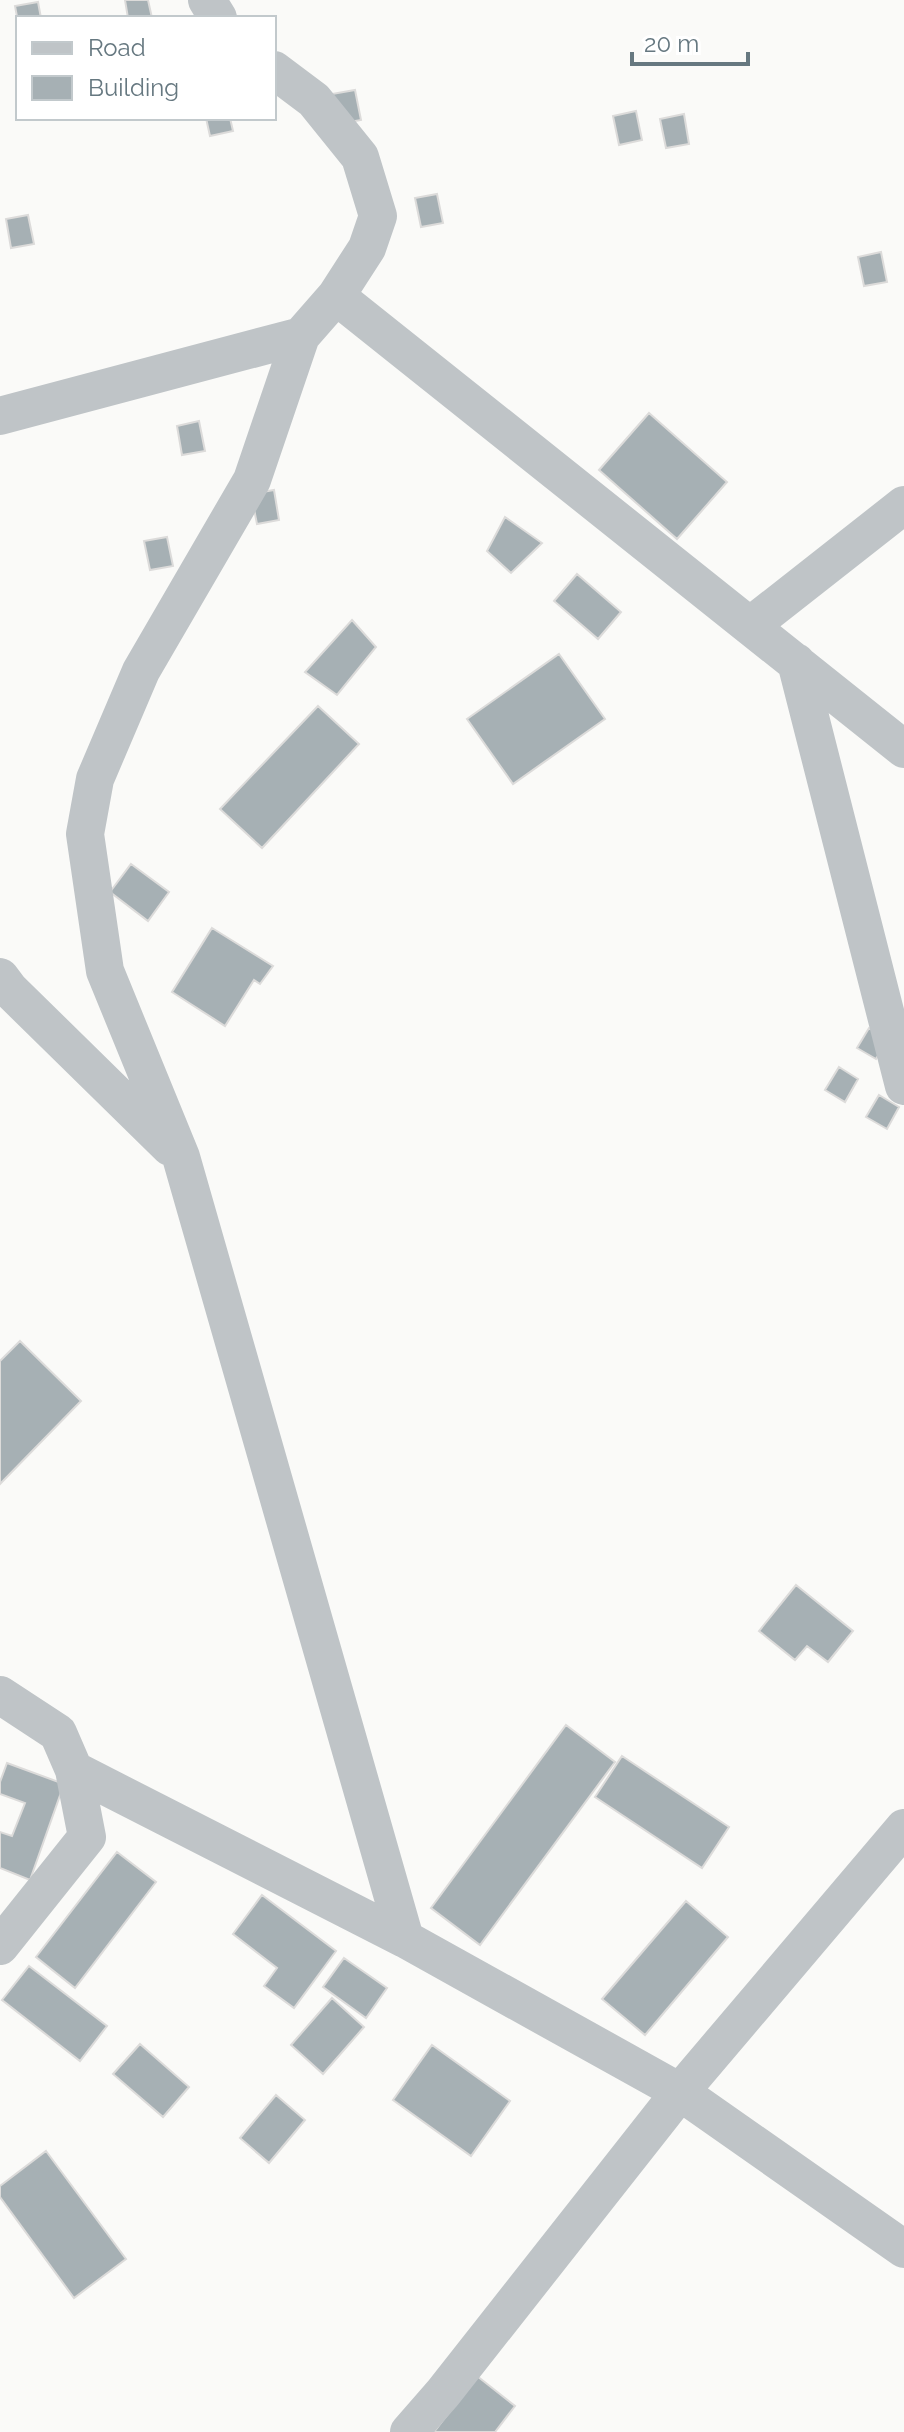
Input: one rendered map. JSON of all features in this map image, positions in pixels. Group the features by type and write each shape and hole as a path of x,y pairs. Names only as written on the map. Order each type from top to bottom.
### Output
{"street":[{"path":"276,72 314,100 360,157 378,216 367,248 336,296 301,336 252,480 141,671 95,779 85,834 105,971 181,1157 405,1939"},
{"path":"336,296 904,749"},
{"path":"0,416 301,336"},
{"path":"750,626 904,505"},
{"path":"796,662 904,1086"},
{"path":"0,977 181,1157"},
{"path":"0,1695 58,1733 74,1770 87,1837 0,1946"},
{"path":"74,1770 405,1939 680,2092 904,2249"},
{"path":"409,2432 680,2092 904,1828"}],"building":[{"path":"125,0 148,0 152,16 128,16"},
{"path":"38,2 41,16 17,16 15,6"},
{"path":"355,90 361,120 338,124 332,94"},
{"path":"636,111 642,140 619,145 613,116"},
{"path":"684,114 689,144 666,148 660,119"},
{"path":"206,120 230,120 233,131 210,136"},
{"path":"437,194 443,223 421,227 415,198"},
{"path":"28,215 34,244 11,248 6,219"},
{"path":"881,252 887,282 864,286 858,257"},
{"path":"649,413 727,482 677,539 599,470"},
{"path":"199,421 205,451 182,455 177,426"},
{"path":"274,490 279,520 257,524 251,494"},
{"path":"505,517 542,543 511,573 487,551"},
{"path":"167,537 173,566 150,570 144,541"},
{"path":"577,574 621,612 598,639 554,601"},
{"path":"352,620 376,647 337,695 305,672"},
{"path":"559,654 605,719 513,784 467,719"},
{"path":"318,706 359,744 262,848 220,809"},
{"path":"131,864 169,892 148,921 110,892"},
{"path":"212,928 273,966 260,984 254,980 225,1026 172,992"},
{"path":"869,1028 888,1039 876,1059 857,1048"},
{"path":"839,1067 858,1079 845,1102 825,1090"},
{"path":"879,1095 899,1107 887,1129 866,1117"},
{"path":"20,1341 81,1401 0,1484 0,1361"},
{"path":"796,1585 853,1631 828,1662 807,1646 795,1660 759,1631"},
{"path":"566,1725 615,1762 480,1945 431,1908"},
{"path":"622,1756 729,1827 702,1868 595,1797"},
{"path":"7,1763 64,1784 30,1880 0,1868 0,1832 12,1836 25,1803 0,1794 0,1782"},
{"path":"117,1852 156,1882 75,1988 36,1957"},
{"path":"262,1895 336,1951 294,2008 264,1986 277,1968 233,1934"},
{"path":"686,1901 728,1937 645,2035 602,1999"},
{"path":"344,1958 387,1988 366,2018 323,1987"},
{"path":"29,1966 107,2026 80,2061 2,2000"},
{"path":"332,1998 364,2027 323,2074 291,2045"},
{"path":"140,2044 189,2087 163,2117 113,2074"},
{"path":"432,2045 510,2101 471,2156 393,2100"},
{"path":"276,2095 305,2120 269,2163 240,2138"},
{"path":"46,2151 126,2259 74,2298 0,2197 0,2186"},
{"path":"477,2376 515,2406 495,2432 434,2432"}]}
